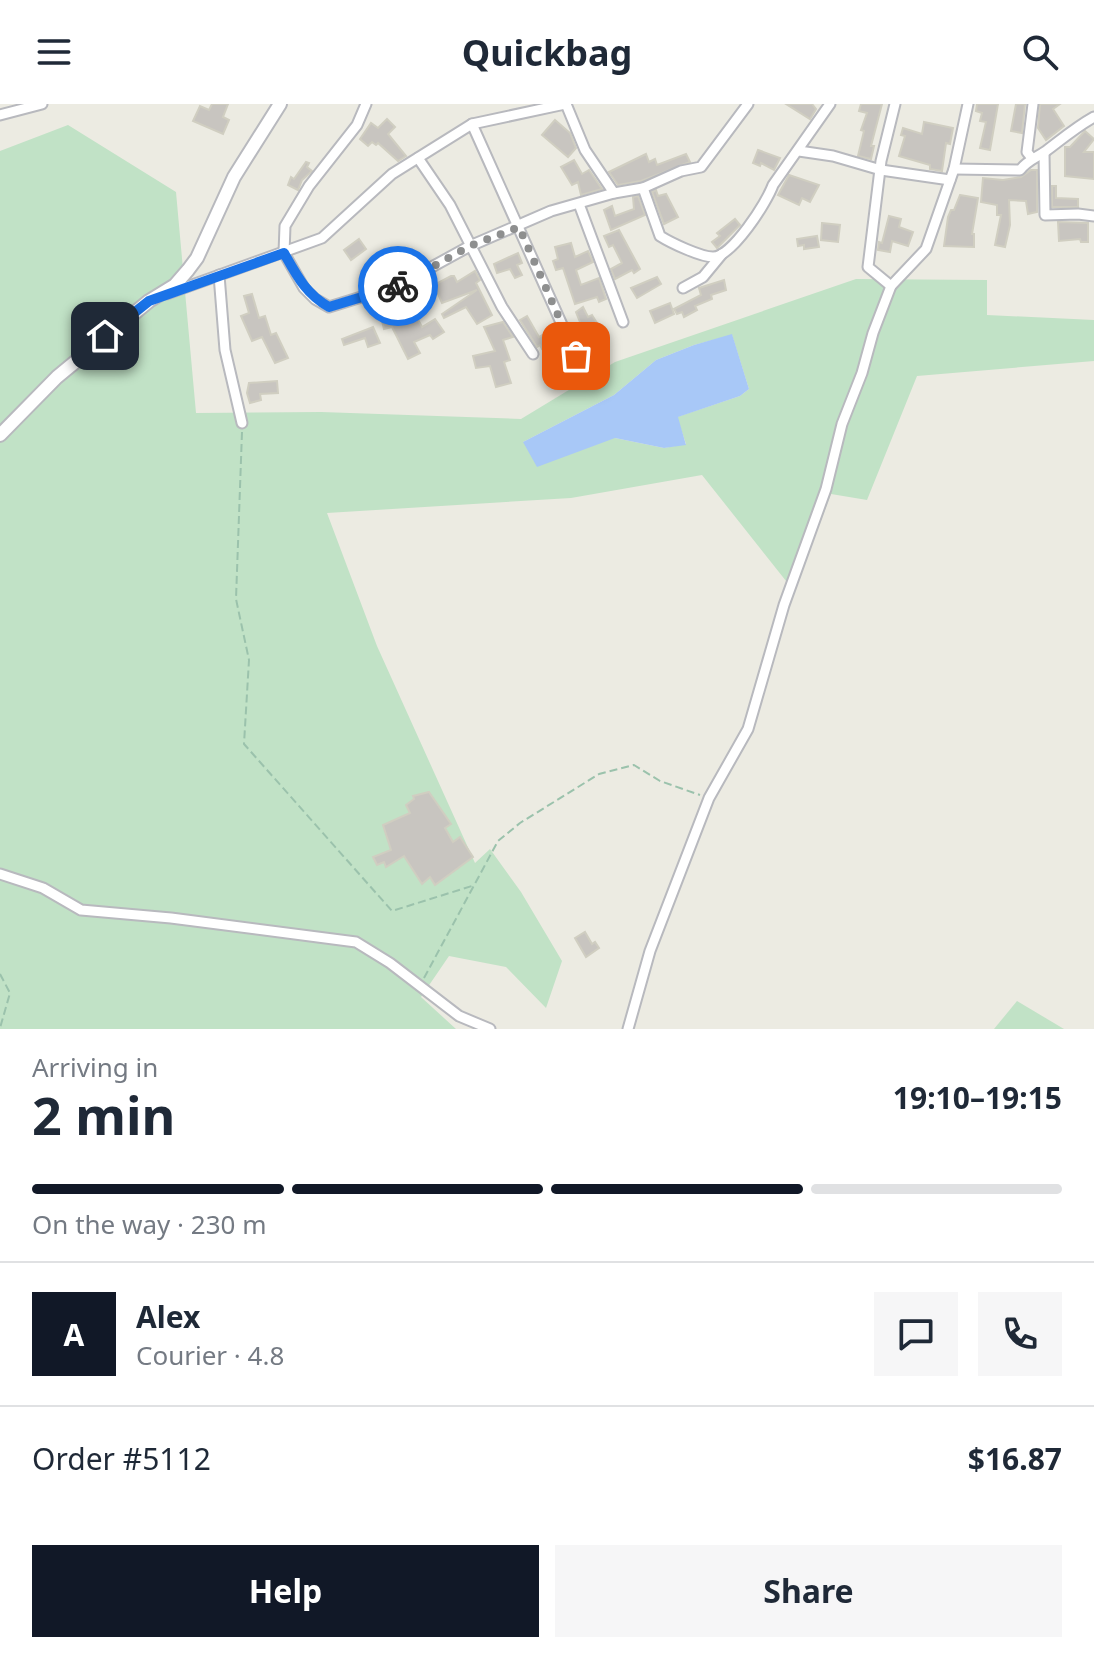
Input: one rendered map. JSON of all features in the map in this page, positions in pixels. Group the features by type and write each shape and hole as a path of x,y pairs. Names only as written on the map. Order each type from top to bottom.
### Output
{"street":[{"path":"0,115 42,104"},
{"path":"0,435 57,377 149,301 175,285 197,258 234,177 280,104"},
{"path":"366,104 350,135 296,205 285,226 284,253 304,288 329,307 397,286 470,246 551,211 643,188 681,171 701,167 748,104"},
{"path":"149,301 322,238 392,174 431,147 472,124 516,109 566,104 585,150 614,193"},
{"path":"683,288 703,277 748,227 830,104"},
{"path":"891,286 868,267 881,170 895,104"},
{"path":"628,1029 650,951 709,798 748,729 784,605 826,489 842,424 891,286 926,249 952,174 968,104"},
{"path":"1031,157 1027,152 1033,104"},
{"path":"799,151 833,156 881,170 952,174 1020,170 1031,157 1044,153 1061,137 1090,120 1094,132"},
{"path":"472,124 576,356"},
{"path":"1044,153 1045,215 1094,216"},
{"path":"418,158 450,205 502,307 533,354"},
{"path":"643,188 660,236 678,247 712,257 722,254"},
{"path":"579,204 623,322"},
{"path":"219,275 225,350 242,423"},
{"path":"0,874 43,888 81,910 171,918 356,942 390,963 459,1016 490,1029"}],"path":[{"path":"242,423 236,599 249,660 244,744 392,911 475,885"},
{"path":"419,986 498,841 520,823 599,774 634,765 660,781 709,798"},
{"path":"0,974 10,993 0,1028"}],"green space":[{"path":"68,125 176,192 196,413 321,412 521,419 615,362 856,279 987,280 987,315 1094,320 1094,361 917,376 867,500 831,494 794,591 702,475 571,498 327,513 377,646 475,863 490,849 521,892 562,961 546,1008 506,967 449,956 421,997 456,1029 0,1029 0,151","holes":["732,335 749,389 740,396 677,417 686,444 664,448 615,438 523,442 614,395 656,360"]},
{"path":"1017,1001 1064,1029 994,1029"}],"water":[{"path":"732,334 749,389 740,396 678,417 686,445 664,448 615,438 537,467 523,442 614,395 656,360"}],"building":[{"path":"212,104 228,104 223,117 229,120 223,134 193,121 200,106 209,110"},
{"path":"786,104 812,104 816,109 810,119"},
{"path":"861,104 882,104 871,146 874,146 871,159 858,156 867,113 859,111"},
{"path":"977,104 998,104 990,150 980,148 986,122 980,121 982,113 976,111"},
{"path":"1016,104 1025,104 1022,133 1011,131"},
{"path":"1040,104 1060,104 1053,109 1064,126 1046,140 1038,128"},
{"path":"387,119 395,127 388,134 406,156 398,161 378,143 372,142 368,146 360,139 371,123 378,128"},
{"path":"555,120 570,133 576,148 568,157 542,135"},
{"path":"924,122 953,128 950,144 946,143 942,171 899,156 905,136 901,135 903,128 922,134"},
{"path":"1085,131 1094,139 1084,152 1094,152 1094,179 1065,176 1065,147 1070,147"},
{"path":"758,150 780,158 774,170 761,163 760,166 753,163"},
{"path":"646,154 649,162 655,159 657,165 686,154 690,162 641,181 618,185 609,172"},
{"path":"574,160 582,174 589,170 602,189 581,195 578,182 572,185 561,167"},
{"path":"306,162 312,171 302,180 298,190 288,185 291,177 294,179"},
{"path":"1031,170 1037,170 1037,212 1028,214 1026,201 1009,200 1010,225 1005,247 995,245 1001,215 997,215 997,205 981,202 983,178 1003,180 1021,177"},
{"path":"789,175 819,185 810,202 802,198 799,205 778,195"},
{"path":"1052,186 1056,186 1056,198 1078,199 1078,207 1052,207"},
{"path":"656,190 658,196 666,194 678,217 664,224 652,192"},
{"path":"960,195 978,198 972,234 974,247 944,246 948,217"},
{"path":"638,196 645,215 611,230 604,210 612,206 615,216 634,209 633,197"},
{"path":"889,216 901,219 899,227 913,232 908,246 892,241 890,252 878,250"},
{"path":"735,219 740,225 717,248 712,242 720,236 717,233"},
{"path":"1058,222 1088,223 1088,242 1081,242 1080,239 1059,241"},
{"path":"822,223 840,225 838,242 821,240"},
{"path":"619,230 640,269 615,279 611,269 622,263 613,245 609,247 604,236"},
{"path":"817,236 819,247 804,249 804,245 798,246 797,239"},
{"path":"359,239 366,249 351,260 344,250"},
{"path":"571,243 575,257 588,251 593,262 576,270 581,285 599,278 606,299 599,302 597,297 575,304 563,268 556,270 553,261 558,259 555,247"},
{"path":"518,253 522,263 517,265 522,275 515,278 510,269 497,273 494,264"},
{"path":"475,271 480,280 476,283 492,315 477,324 466,307 444,318 442,314 477,290 442,303 434,285 451,276 457,282"},
{"path":"657,277 661,284 637,298 631,288"},
{"path":"724,280 726,290 711,295 712,299 695,306 697,310 684,317 682,312 677,314 674,309 701,295 699,288"},
{"path":"418,283 427,307 414,312 422,327 435,319 444,332 433,339 430,335 414,342 420,353 408,359 392,327 384,329 381,317 402,313 400,306 411,303 406,290"},
{"path":"252,294 259,318 265,316 271,335 276,333 288,358 275,363 262,337 252,341 241,316 249,313 244,296"},
{"path":"670,303 674,314 655,323 650,311"},
{"path":"583,307 602,331 592,336 585,325 582,327 576,312"},
{"path":"527,316 539,337 549,331 555,342 542,349 540,345 537,347 520,320"},
{"path":"503,322 513,337 503,340 510,360 504,362 511,383 496,387 490,366 476,368 473,356 495,351 484,327"},
{"path":"373,327 380,343 368,347 365,338 344,345 342,339"},
{"path":"277,381 278,393 260,394 261,400 250,403 247,393 249,383"},
{"path":"429,792 451,824 445,828 453,842 460,837 473,857 435,885 430,877 422,884 404,856 386,867 384,862 377,865 373,857 391,850 383,825 410,813 406,805 414,799 413,796"},
{"path":"585,932 592,944 595,942 599,948 586,957 575,938"}],"way so far":[{"path":"398,286 470,246 519,227 576,356"}],"route":[{"path":"105,336 149,301 284,253 304,288 329,307 398,286"}]}
